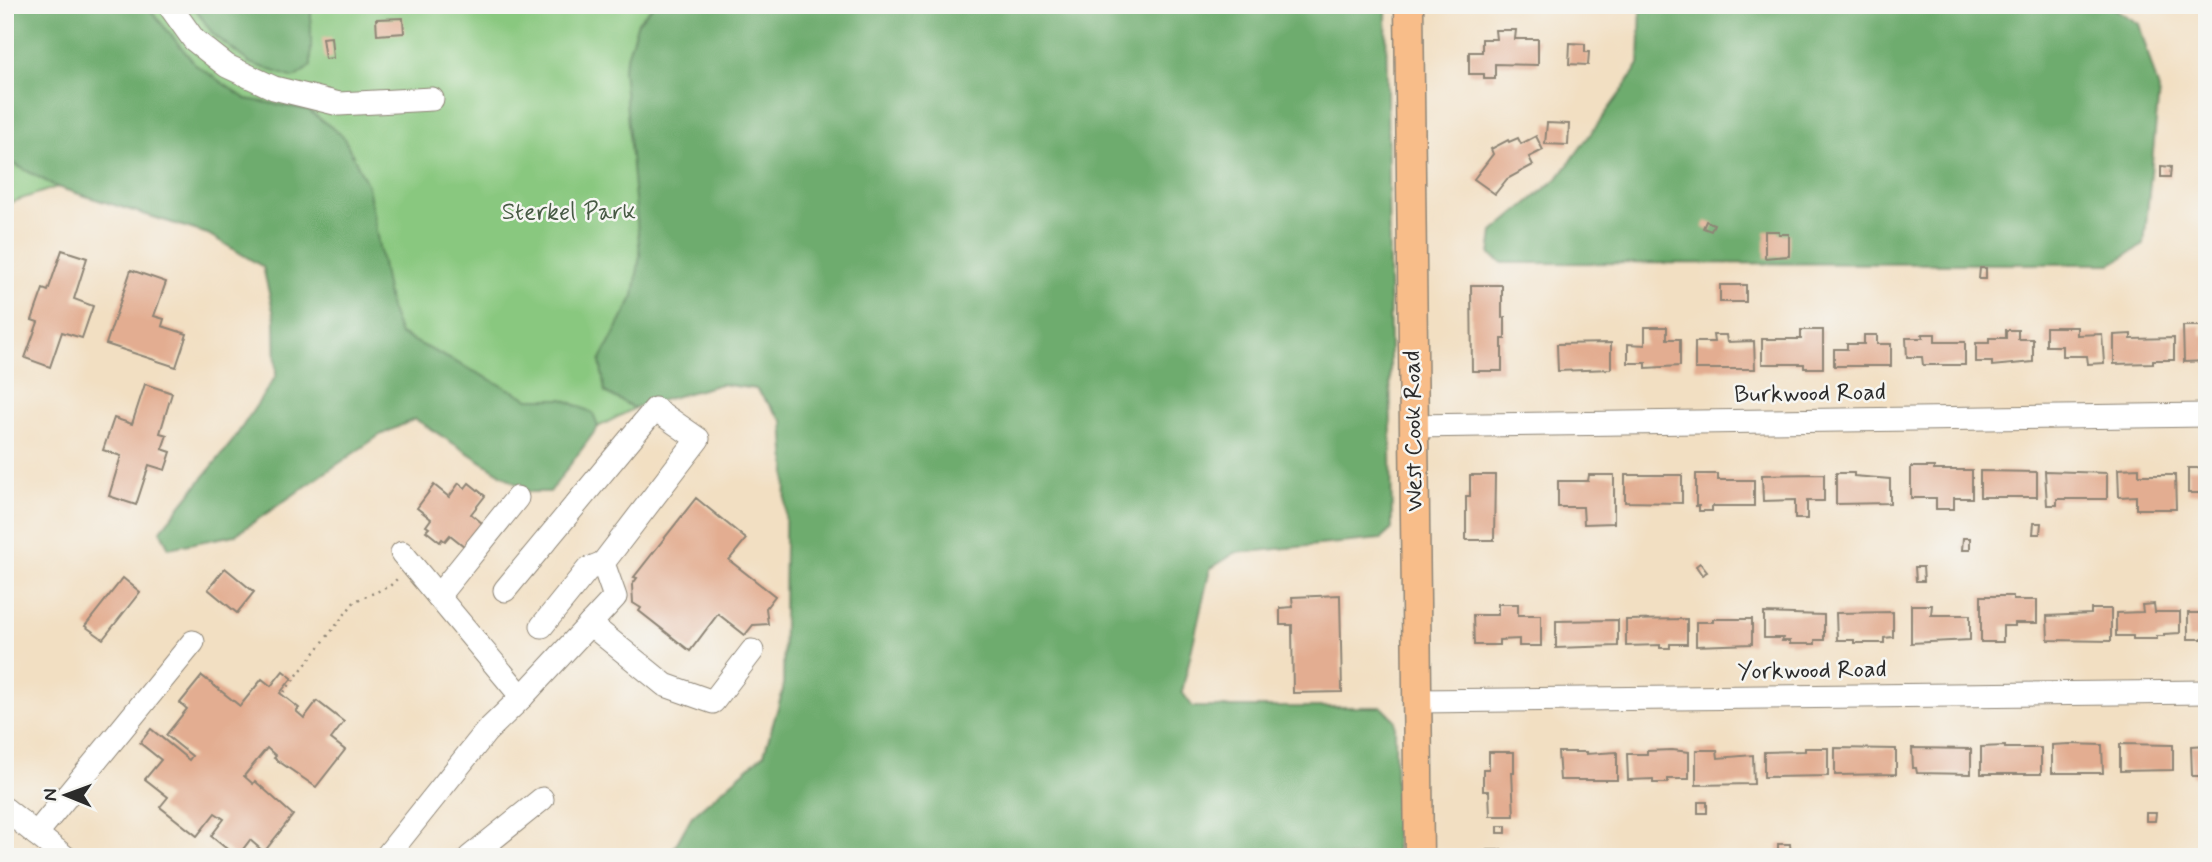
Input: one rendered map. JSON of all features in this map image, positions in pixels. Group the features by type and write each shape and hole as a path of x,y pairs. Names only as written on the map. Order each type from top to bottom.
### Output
{"main road":[{"name":"West Cook Road","path":"1409,5 1419,857"}],"street":[{"path":"169,5 194,40 227,66 274,88 339,104 432,99"},
{"path":"505,590 655,408 698,439 603,563 588,569 541,626"},
{"name":"Burkwood Road","path":"1413,426 2207,415"},
{"path":"438,596 517,498"},
{"path":"407,559 522,697"},
{"path":"386,857 467,754 615,597 603,563"},
{"path":"590,625 665,685 713,702 752,651"},
{"path":"36,834 193,642"},
{"name":"Yorkwood Road","path":"1417,701 2207,692"},
{"path":"470,857 542,799"},
{"path":"5,809 65,857"}],"path":[{"path":"284,692 355,601 390,586 407,559"}],"green space":[{"name":"Sterkel Park","path":"5,5 811,5 635,408 598,427 425,397 263,266 208,234 57,187 9,203 5,210"},
{"path":"5,5 146,5 196,65 246,99 308,110 343,136 368,186 390,308 400,334 529,399 563,399 593,413 598,427 550,492 529,492 415,419 380,435 235,535 169,548 160,531 232,442 276,376 275,319 263,267 208,234 57,187 10,162 5,156"},
{"path":"193,5 311,5 311,66 294,78 250,63 213,34"},
{"path":"654,5 1386,5 1392,529 1381,539 1235,553 1210,569 1182,692 1193,707 1382,707 1395,720 1396,857 669,857 692,816 764,754 783,690 786,466 783,421 756,389 721,384 634,408 605,392 600,361 634,296 640,254 623,69 638,22"},
{"path":"1641,5 2109,5 2139,24 2159,90 2144,245 2111,264 1503,263 1490,255 1493,232 1559,177 1639,64"}],"building":[{"path":"403,18 404,33 377,35 376,19"},
{"path":"1495,30 1516,30 1515,39 1538,39 1538,65 1495,64 1495,79 1484,79 1484,74 1469,74 1469,52 1482,52 1482,39 1496,39"},
{"path":"331,37 333,58 325,59 322,38"},
{"path":"1570,43 1585,44 1585,52 1589,52 1588,65 1569,64"},
{"path":"1547,123 1569,124 1568,145 1545,144"},
{"path":"1536,136 1543,150 1529,157 1533,165 1507,179 1495,194 1474,179 1493,154 1491,149 1508,140 1509,142 1518,138 1521,144"},
{"path":"2161,166 2171,167 2170,177 2161,177"},
{"path":"1706,221 1714,224 1711,231 1703,228"},
{"path":"1765,231 1789,234 1789,256 1765,258"},
{"path":"62,250 87,258 74,299 93,306 82,338 62,332 50,367 25,358 38,322 32,320 43,289 48,291"},
{"path":"1980,268 1986,268 1986,279 1979,279"},
{"path":"131,270 166,282 154,316 164,319 162,326 187,334 176,367 106,344"},
{"path":"1471,285 1502,285 1505,339 1502,339 1502,371 1472,371"},
{"path":"1720,285 1746,285 1746,302 1720,302"},
{"path":"2183,326 2201,326 2201,335 2207,335 2207,361 2184,362"},
{"path":"1645,327 1667,327 1667,339 1680,339 1680,366 1646,368 1646,363 1628,363 1628,344 1645,345"},
{"path":"2046,327 2077,327 2077,335 2102,334 2104,363 2088,364 2087,356 2062,356 2062,346 2046,346"},
{"path":"1801,330 1823,330 1823,368 1804,368 1804,364 1762,364 1762,339 1801,339"},
{"path":"2006,330 2018,330 2018,339 2033,339 2033,362 1992,366 1992,362 1976,362 1976,343 1989,343 1989,338 2006,338"},
{"path":"1922,334 1935,334 1935,342 1965,342 1965,365 1923,365 1922,357 1907,357 1906,338 1923,338"},
{"path":"2131,334 2131,339 2174,338 2174,360 2114,364 2114,335"},
{"path":"1713,335 1726,335 1727,342 1754,341 1755,369 1695,369 1695,342 1714,342"},
{"path":"1864,335 1877,335 1877,344 1891,344 1891,366 1834,366 1834,349 1847,349 1847,344 1864,344"},
{"path":"1611,343 1611,369 1558,371 1557,344"},
{"path":"145,384 172,393 160,433 167,435 162,449 171,452 165,470 149,465 136,505 109,496 121,456 103,450 114,418 132,424"},
{"path":"1911,467 1972,470 1972,498 1954,498 1954,509 1936,509 1936,498 1911,498"},
{"path":"2139,468 2139,475 2175,475 2176,509 2136,509 2136,496 2119,497 2118,469"},
{"path":"2188,468 2207,468 2207,502 2202,502 2202,493 2188,493"},
{"path":"1980,471 2037,472 2037,497 1980,497"},
{"path":"2045,471 2107,473 2107,499 2057,499 2057,505 2047,505"},
{"path":"1836,473 1890,479 1890,503 1836,504"},
{"path":"1696,474 1718,474 1718,480 1754,480 1754,506 1712,506 1712,511 1699,511 1699,506 1696,506"},
{"path":"1824,474 1824,501 1807,501 1807,519 1795,519 1795,500 1763,501 1762,475"},
{"path":"1470,475 1495,475 1494,540 1466,540 1466,496 1470,496"},
{"path":"1589,475 1614,475 1614,523 1584,524 1583,507 1558,507 1558,481 1588,481"},
{"path":"1625,475 1682,475 1682,503 1625,502"},
{"path":"459,483 465,488 469,483 485,496 471,514 482,523 464,546 450,535 440,542 426,531 431,519 417,508 434,485 449,497"},
{"path":"696,498 746,539 729,560 775,596 766,608 768,624 753,625 745,635 718,614 690,651 639,611 641,608 633,603 632,585 637,578 634,577"},
{"path":"2034,523 2041,523 2040,534 2033,534"},
{"path":"1963,538 1970,538 1970,550 1962,550"},
{"path":"1700,563 1707,572 1702,575 1696,566"},
{"path":"1915,567 1923,567 1924,581 1916,581"},
{"path":"225,568 254,592 237,613 208,589"},
{"path":"123,578 140,592 103,639 85,626"},
{"path":"1340,595 1342,692 1293,693 1292,625 1280,625 1280,608 1293,607 1292,597"},
{"path":"1981,596 2013,596 2013,600 2037,600 2037,623 2003,626 2003,642 1981,642"},
{"path":"1498,604 1518,604 1518,615 1541,615 1541,646 1519,646 1519,639 1499,640 1499,645 1474,645 1473,615 1498,615"},
{"path":"2154,604 2155,612 2180,612 2180,633 2164,634 2157,636 2157,639 2116,636 2116,613 2143,612 2142,605"},
{"path":"1911,605 1932,605 1931,615 1970,615 1970,640 1911,643"},
{"path":"2091,609 2111,609 2111,641 2048,640 2047,616 2091,614"},
{"path":"1893,612 1893,637 1884,638 1884,643 1837,640 1836,613"},
{"path":"1764,613 1824,615 1824,640 1815,640 1815,644 1790,644 1790,641 1782,641 1783,638 1764,638"},
{"path":"2188,613 2207,613 2207,639 2188,639"},
{"path":"1687,619 1687,644 1670,644 1670,648 1660,648 1660,645 1626,646 1626,620"},
{"path":"1713,619 1752,619 1752,644 1696,646 1696,622 1713,622"},
{"path":"1618,620 1618,646 1556,648 1556,621"},
{"path":"283,671 292,678 280,693 299,708 296,711 304,718 317,701 344,722 331,739 345,750 316,787 274,758 276,756 267,748 244,776 253,784 255,781 293,815 264,852 250,840 237,857 211,836 224,819 215,813 197,836 160,807 168,797 145,779 161,760 140,743 151,729 189,760 192,756 166,735 187,709 180,703 202,676 240,706 262,679 271,686"},
{"path":"2120,744 2173,745 2173,770 2120,771"},
{"path":"2052,745 2102,745 2103,773 2052,773"},
{"path":"2207,745 2207,776 2192,776 2191,746"},
{"path":"1981,747 2041,748 2041,774 1981,774"},
{"path":"1805,748 1828,748 1828,776 1764,777 1764,752 1805,751"},
{"path":"1835,748 1896,749 1896,774 1835,775"},
{"path":"1912,748 1971,749 1971,774 1917,773 1916,768 1913,768"},
{"path":"1672,750 1689,752 1689,779 1668,779 1668,783 1653,783 1653,779 1628,780 1627,754"},
{"path":"1696,750 1717,750 1718,758 1753,755 1754,784 1696,785"},
{"path":"1489,752 1514,752 1514,816 1490,816 1489,791 1483,791 1483,769 1489,769"},
{"path":"1558,752 1617,752 1617,780 1560,780"},
{"path":"1698,802 1707,802 1707,813 1698,813"},
{"path":"2146,813 2156,813 2155,821 2146,821"},
{"path":"1498,826 1506,826 1506,833 1498,833"},
{"path":"1778,844 1790,844 1791,855 1778,855"},
{"path":"1488,850 1509,850 1509,857 1488,857"}]}
